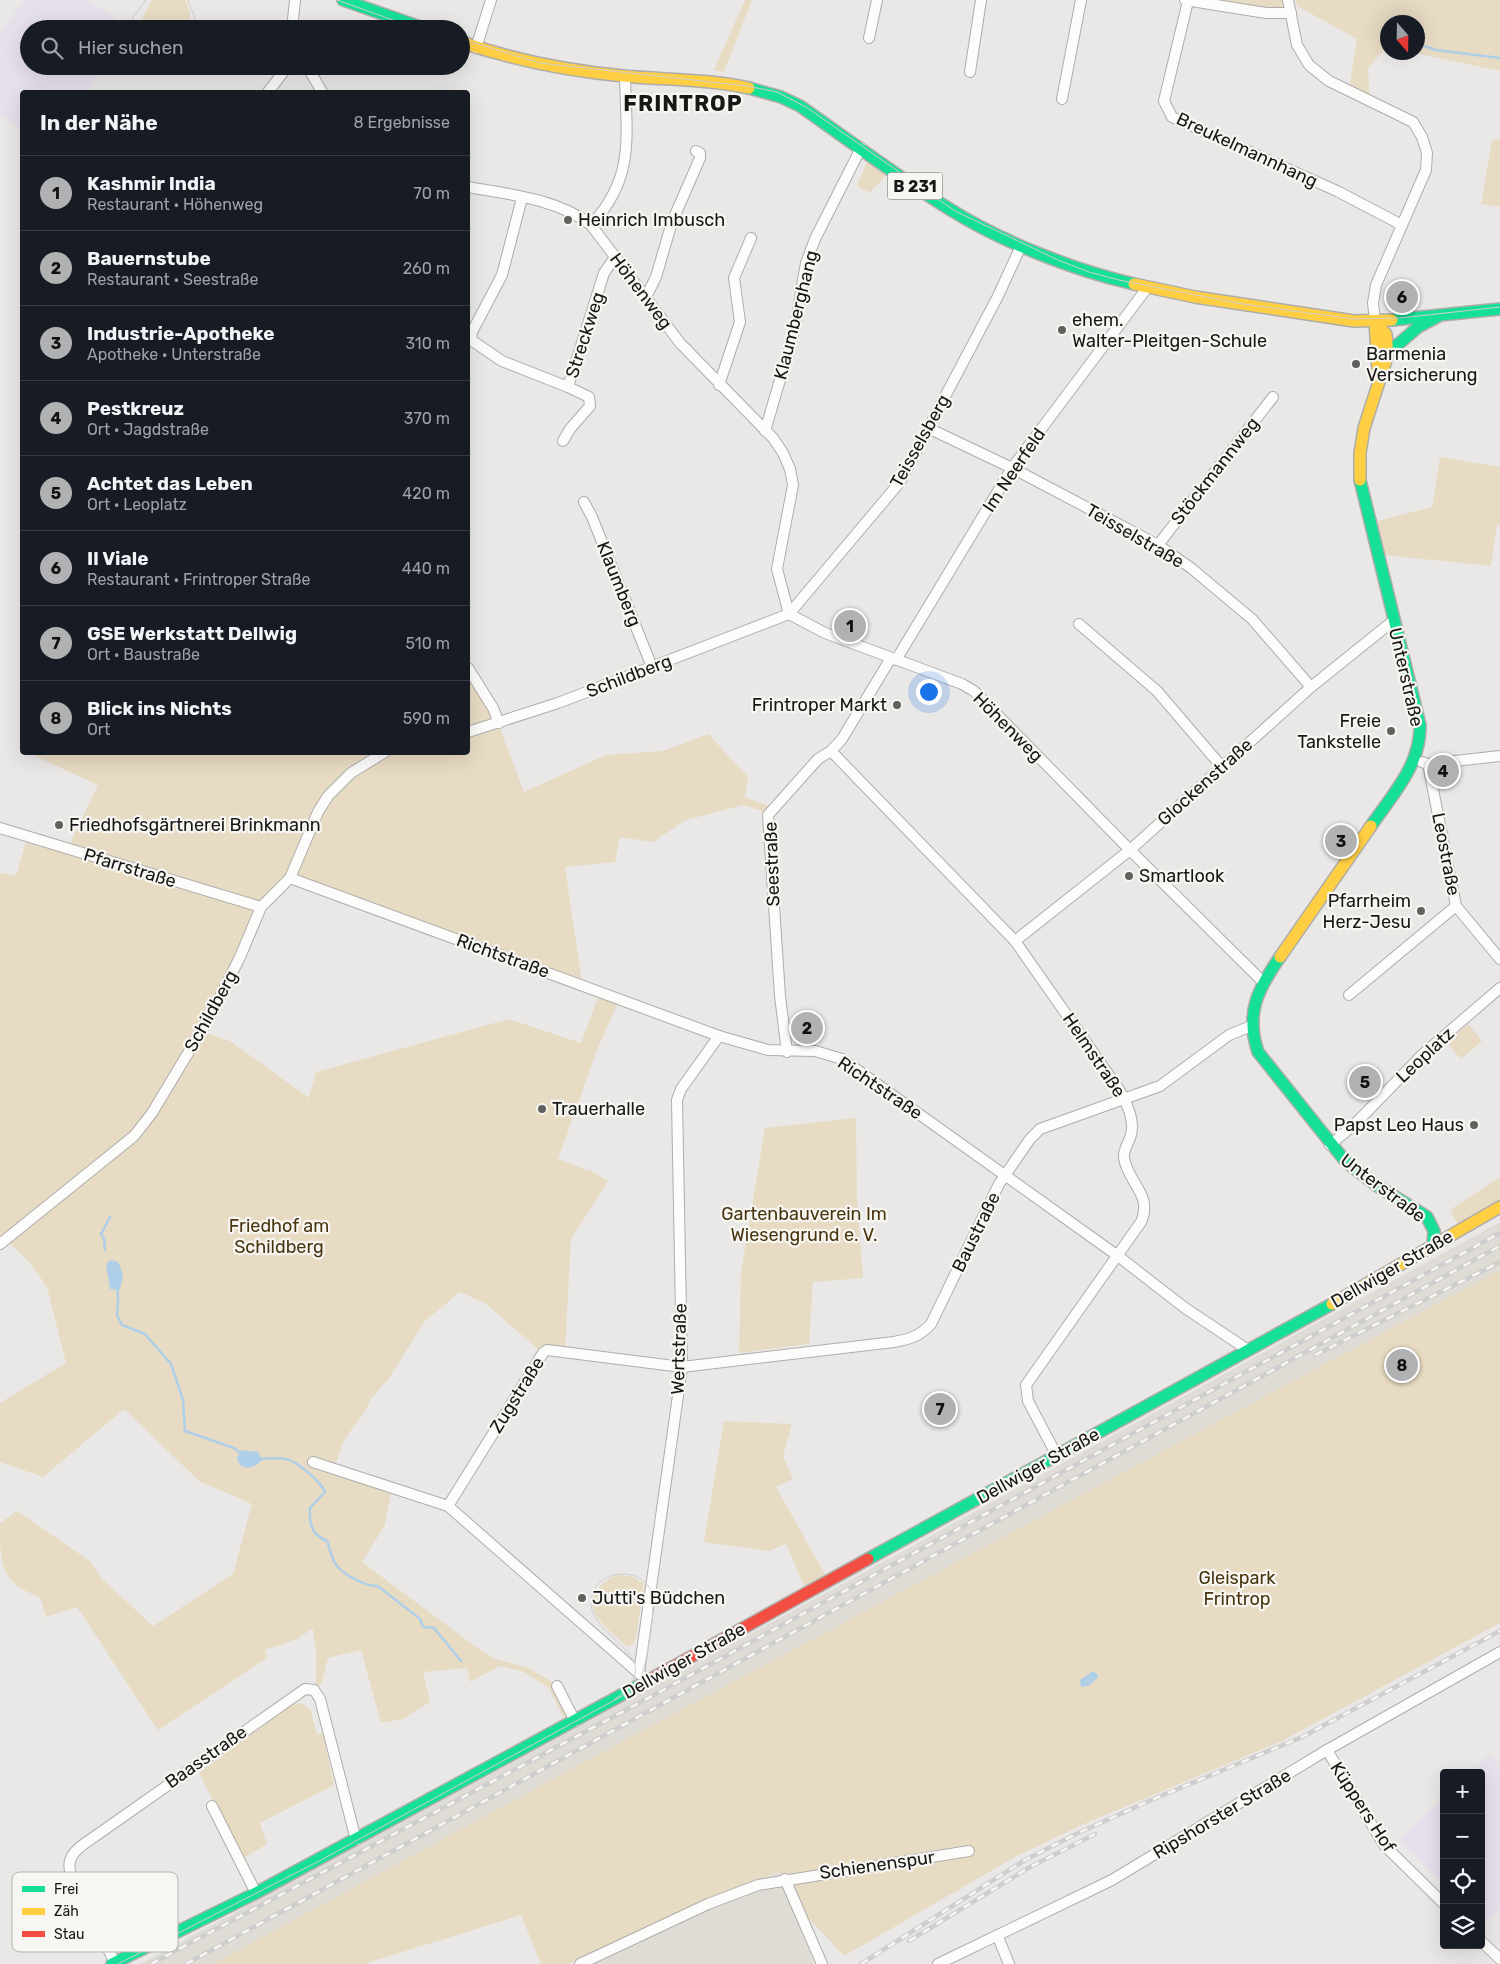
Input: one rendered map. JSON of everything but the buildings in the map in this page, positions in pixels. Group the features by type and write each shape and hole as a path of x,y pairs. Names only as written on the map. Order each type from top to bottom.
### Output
{"main road":[{"path":"343,0 400,20"},
{"name":"B 231","path":"470,46 528,63 625,76 747,87 776,94 800,106 952,211 1021,246 1077,270 1147,288 1319,317 1376,321 1500,309"},
{"path":"1388,353 1418,327 1439,316"},
{"path":"1376,321 1384,328 1387,334 1388,353"},
{"name":"Unterstraße","path":"1376,321 1378,378"},
{"name":"Unterstraße","path":"1388,353 1378,378 1359,458 1359,477 1420,725 1420,743 1415,759 1264,982 1253,1008 1251,1026 1252,1036 1258,1052 1330,1145 1361,1174 1427,1217 1434,1231 1433,1245"},
{"name":"Dellwiger Straße","path":"178,1931 256,1893 356,1840 575,1720 642,1677 1057,1456 1348,1295 1500,1207"},
{"name":"Dellwiger Straße","path":"113,1963 135,1952"}],"street":[{"path":"293,20 295,0"},
{"path":"476,48 491,0"},
{"path":"869,38 877,0"},
{"path":"970,72 981,0"},
{"path":"1062,99 1081,0"},
{"path":"1186,0 1266,13 1291,13"},
{"name":"Breukelmannhang","path":"1186,0 1164,101 1172,117 1337,191 1402,225"},
{"path":"1288,0 1297,45 1302,56 1317,73 1413,122 1422,137 1427,153 1426,170 1376,285 1372,303 1376,321"},
{"path":"270,90 281,75"},
{"path":"312,75 321,90"},
{"path":"591,225 617,187 625,166 625,76"},
{"name":"Klaumberghang","path":"766,431 794,332 806,263 816,239 862,148"},
{"path":"646,297 656,277 672,222 700,158 700,153 696,151"},
{"name":"Höhenweg","path":"470,187 559,207 582,218 591,225 680,343 766,431 783,453 792,477 792,499 777,569 789,614 824,633 962,684 974,691 1130,850 1264,982"},
{"name":"Streckweg","path":"522,198 502,275 472,332 471,340 502,361 585,394 591,402 564,441"},
{"path":"719,385 740,322 734,278 750,238"},
{"name":"Teisselsberg","path":"789,614 861,531 900,482 998,296 1021,246"},
{"name":"Streckweg","path":"568,387 604,273 615,257"},
{"name":"Im Neerfeld","path":"893,659 1012,468 1147,288"},
{"name":"Stöckmannweg","path":"1158,545 1273,397"},
{"name":"Teisselstraße","path":"928,428 1012,468 1158,545 1190,568 1252,620 1311,687"},
{"name":"Klaumberg","path":"584,502 592,517 652,667"},
{"name":"Schildberg","path":"470,731 558,703 789,614"},
{"name":"Glockenstraße","path":"1015,941 1130,850 1311,687 1393,620"},
{"path":"1079,624 1157,691 1222,767"},
{"name":"Seestraße","path":"787,1052 779,987 768,815 818,759 831,751 842,739 893,659"},
{"path":"470,671 493,708 498,723"},
{"name":"Helmstraße","path":"831,751 1015,941 1124,1098 1131,1120 1131,1134 1124,1152 1125,1160 1142,1195 1146,1212 1118,1256 1026,1384 1028,1401 1057,1456"},
{"name":"Schildberg","path":"0,1244 134,1136 176,1074 226,986 261,907 290,878 309,829 328,796 351,773 380,755"},
{"path":"1415,759 1428,764 1500,756"},
{"name":"Leostraße","path":"1428,764 1456,906 1500,959"},
{"name":"Pfarrstraße","path":"0,828 261,907"},
{"name":"Richtstraße","path":"290,878 748,1046 787,1052 815,1051 842,1059 1118,1256 1185,1308 1248,1350"},
{"path":"1349,995 1456,906"},
{"name":"Leoplatz","path":"1330,1145 1356,1123 1423,1054 1500,988"},
{"name":"Baustraße","path":"682,1367 894,1342 910,1339 923,1333 931,1324 1004,1176 1030,1138 1040,1129 1169,1081 1229,1035 1251,1026"},
{"name":"Wertstraße","path":"642,1677 682,1367 677,1100 681,1089 719,1036"},
{"name":"Zugstraße","path":"448,1506 544,1351 682,1367"},
{"path":"313,1462 448,1506 642,1677"},
{"name":"Ripshorster Straße","path":"938,1964 998,1937 1112,1880 1328,1750 1500,1652"},
{"path":"557,1686 575,1720"},
{"name":"Baasstraße","path":"70,1872 68,1863 71,1856 94,1837 305,1689 314,1690 320,1699 356,1840"},
{"name":"Küppers Hof","path":"1328,1750 1384,1845 1440,1900"},
{"path":"212,1806 256,1893"},
{"name":"Schienenspur","path":"786,1878 968,1851"},
{"path":"580,1964 739,1891 786,1878 822,1964"},
{"path":"998,1937 1009,1964"},
{"path":"1485,1944 1500,1959"}],"shaded area":[{"path":"25,0 88,0 116,18 114,20 20,20 20,75 98,75 87,90 20,90 20,129 0,114 0,32"},
{"path":"1500,1222 1500,1270 612,1747 213,1964 140,1964 162,1952 178,1952 178,1943 909,1548"},
{"path":"1490,1754 1500,1765 1500,1908 1485,1923 1485,1769 1473,1769"},
{"path":"1440,1801 1440,1881 1399,1841"},
{"path":"778,1872 814,1964 586,1964 709,1905"}],"green space":[{"path":"152,0 186,0 190,20 142,20"},
{"path":"745,0 752,0 724,72 714,70"},
{"path":"1203,0 1288,0 1291,12"},
{"path":"1296,0 1500,0 1500,71 1425,55 1425,15 1380,15 1380,55 1368,68 1370,99 1349,90 1357,39 1297,6"},
{"path":"1492,139 1500,140 1500,207 1481,204"},
{"path":"867,162 886,175 870,193 857,186"},
{"path":"1440,457 1500,467 1500,525 1497,525 1491,566 1384,555 1374,522 1432,507"},
{"path":"470,673 499,726 524,792 606,755 663,751 708,734 748,777 745,797 769,806 768,813 743,805 686,820 653,842 620,837 615,862 565,867 582,983 287,872 262,908 69,846 98,785 35,756 470,755"},
{"name":"Friedhof am Schildberg","path":"27,838 260,911 204,1032 230,1041 309,1098 316,1072 509,1019 581,1043 600,992 620,998 597,1050 558,1159 590,1170 608,1181 571,1239 565,1352 539,1350 485,1303 460,1292 425,1321 389,1378 370,1400 366,1410 344,1440 336,1463 323,1462 392,1488 385,1525 362,1562 476,1647 495,1659 526,1667 553,1682 569,1714 563,1717 549,1688 524,1672 500,1666 470,1682 467,1668 423,1672 430,1702 403,1719 381,1723 361,1650 328,1658 321,1685 316,1686 316,1653 313,1628 297,1639 265,1650 267,1658 158,1730 77,1607 46,1617 40,1597 17,1585 5,1570 2,1561 0,1523 17,1511 91,1562 101,1578 153,1626 233,1574 252,1504 199,1481 124,1409 43,1477 0,1462 0,1403 66,1363 47,1287 30,1263 7,1240 0,1243 0,873 16,876"},
{"path":"1468,1024 1482,1041 1461,1059 1447,1043"},
{"name":"Gartenbauverein Im Wiesengrund e. V.","path":"856,1118 857,1198 863,1278 813,1282 809,1344 739,1353 741,1273 765,1128"},
{"path":"1500,1177 1500,1201 1459,1226 1450,1210"},
{"name":"Gleispark Frintrop","path":"1500,1270 1500,1623 1282,1741 1084,1824 1015,1857 844,1956 805,1914 796,1891 778,1872 568,1964 541,1964 521,1915 364,1964 213,1964 612,1747"},
{"path":"724,1421 792,1424 783,1456 793,1479 776,1487 828,1580 806,1591 786,1544 769,1551 704,1542"},
{"path":"618,1575 634,1577 644,1584 636,1638 633,1644 628,1647 601,1622 595,1614 593,1607 593,1601 598,1590 612,1577"},
{"path":"301,1703 310,1709 317,1734 323,1734 334,1785 260,1823 267,1844 242,1859 199,1773 290,1706"}],"water":[{"path":"110,1260 118,1262 123,1274 120,1290 110,1289 106,1265"},
{"path":"241,1450 258,1452 262,1460 251,1467 244,1467 237,1458"},
{"path":"1093,1671 1098,1675 1098,1678 1088,1686 1081,1687 1080,1680"}],"waterway":[{"path":"1425,46 1436,50 1500,58"},
{"path":"105,1250 104,1239 101,1234 110,1217"},
{"path":"117,1288 117,1315 122,1325 145,1334 171,1364 183,1400 185,1431 234,1448 242,1454"},
{"path":"258,1459 286,1459 302,1468 314,1478 325,1492 310,1508 312,1529 318,1536 327,1541 332,1558 338,1567 360,1582 378,1586 420,1619 423,1627 434,1628 461,1661"}],"tram line":[{"path":"132,20 146,0"},
{"path":"188,0 196,20"},
{"path":"337,0 393,20"},
{"path":"470,42 540,63 747,86 777,92 806,107 955,211 1058,260 1089,272 1119,280 1243,304 1354,319 1400,318 1500,307"},
{"path":"178,1933 321,1860 624,1695 631,1690 639,1682 643,1672 653,1607 650,1588 633,1575 611,1576 601,1581 594,1590 591,1602 594,1615 625,1649 633,1660 636,1671 630,1685 614,1700"},
{"path":"118,1964 141,1952"}],"railway":[{"path":"178,1950 654,1695 1500,1233"},
{"path":"186,1964 1500,1246"},
{"path":"1315,1355 1500,1262"},
{"path":"861,1964 1025,1860 1076,1834 1149,1801 1302,1737 1500,1631"},
{"path":"909,1941 1030,1867 1095,1834"},
{"path":"151,1964 173,1952"}],"traffic: fast":[{"path":"343,0 400,20"},
{"path":"749,88 781,97 800,106 932,198 994,234 1064,263 1134,284"},
{"path":"1392,320 1500,309"},
{"path":"1388,353 1418,327 1437,317"},
{"path":"1360,480 1420,725 1416,753 1404,779 1371,826"},
{"path":"1280,957 1265,980 1253,1013 1254,1038 1258,1052 1346,1162 1376,1185 1427,1217 1434,1231 1433,1245"},
{"path":"868,1559 1332,1304"},
{"path":"178,1931 256,1893 651,1679"},
{"path":"112,1964 136,1952"}],"traffic: slow":[{"path":"470,45 541,64 582,71 624,76 703,81 749,88"},
{"path":"1134,284 1195,297 1354,321 1392,320"},
{"path":"1360,480 1360,453 1364,428 1388,354 1386,334 1375,321"},
{"path":"1375,321 1378,372"},
{"path":"1280,957 1371,826"},
{"path":"1332,1304 1500,1207"}],"traffic: jam":[{"path":"651,1679 868,1559"}],"place":[{"name":"Heinrich Imbusch","path":"568,220"},
{"name":"Il Viale","path":"1402,297"},
{"name":"ehem. Walter-Pleitgen-Schule","path":"1062,330"},
{"name":"Barmenia Versicherung","path":"1356,364"},
{"name":"Kashmir India","path":"850,626"},
{"name":"Frintroper Markt","path":"897,705"},
{"name":"Freie Tankstelle","path":"1391,731"},
{"name":"Pestkreuz","path":"1443,771"},
{"name":"Friedhofsgärtnerei Brinkmann","path":"59,825"},
{"name":"Industrie-Apotheke","path":"1341,841"},
{"name":"Smartlook","path":"1129,876"},
{"name":"Pfarrheim Herz-Jesu","path":"1421,911"},
{"name":"Bauernstube","path":"807,1028"},
{"name":"Achtet das Leben","path":"1365,1082"},
{"name":"Trauerhalle","path":"542,1109"},
{"name":"Papst Leo Haus","path":"1474,1125"},
{"name":"Blick ins Nichts","path":"1402,1365"},
{"name":"GSE Werkstatt Dellwig","path":"940,1409"},
{"name":"Jutti's Büdchen","path":"582,1598"}],"district":[{"name":"FRINTROP","path":"683,103"}]}
